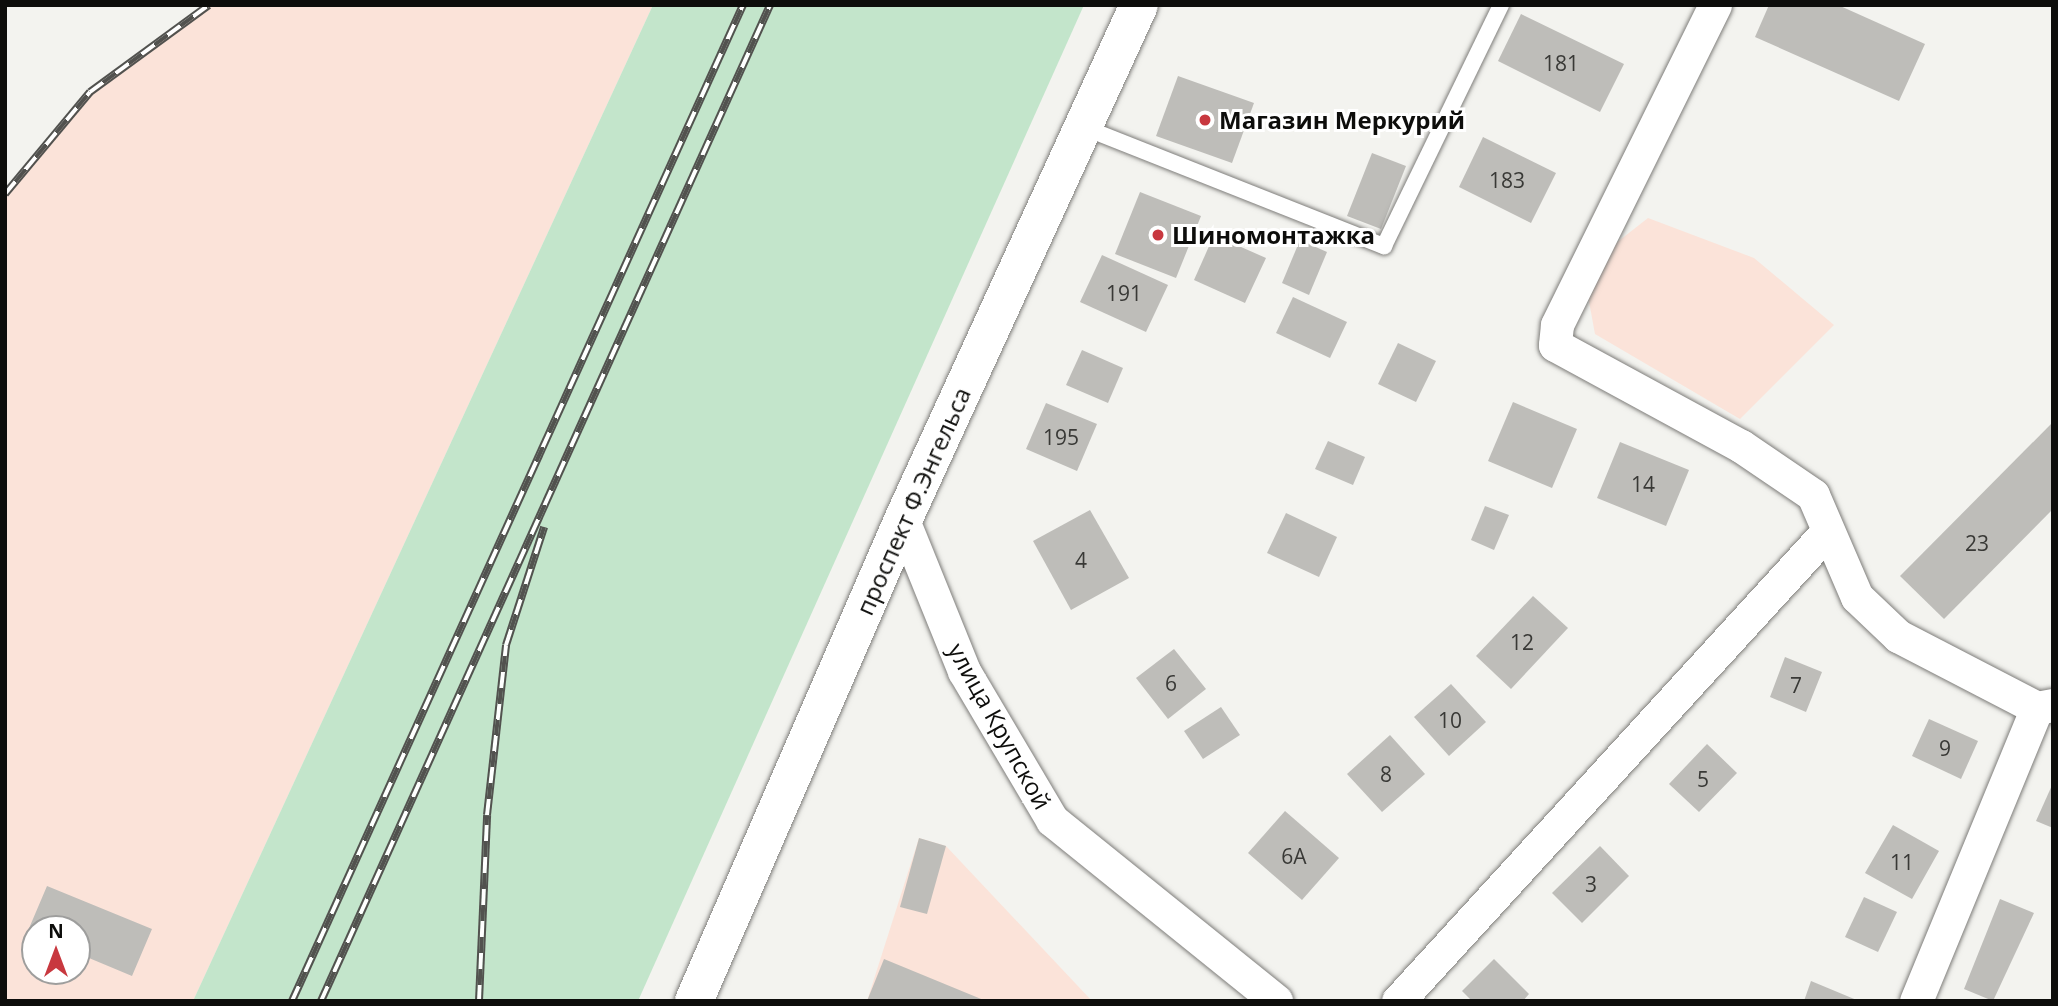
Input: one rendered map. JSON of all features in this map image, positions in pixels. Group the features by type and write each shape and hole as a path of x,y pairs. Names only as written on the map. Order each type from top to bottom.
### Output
{"street":[{"name":"проспект Ф.Энгельса","path":"694,1001 903,520 1139,5"},
{"path":"1715,5 1557,324 1555,345 1741,446 1813,495 1857,597 1898,636 2045,706 1916,1001"},
{"name":"улица Крупской","path":"903,520 964,671 1052,820 1276,1001"},
{"path":"1398,1001 1827,532"}],"lane":[{"path":"1083,127 1384,246 1502,5"}],"shaded area":[{"path":"209,5 653,5 193,1001 5,1001 5,194 90,92"},
{"path":"1648,218 1754,258 1834,325 1740,419 1595,334 1583,269"},
{"path":"919,838 946,846 1092,1001 867,1001"}],"green space":[{"path":"653,5 1084,5 638,1001 193,1001"}],"building":[{"path":"1769,5 1838,5 1925,44 1899,101 1755,37"},
{"path":"1521,14 1624,64 1600,112 1498,61"},
{"name":"Магазин Меркурий","path":"1178,76 1254,103 1232,163 1156,136"},
{"path":"1483,137 1556,173 1531,223 1459,187"},
{"path":"1372,153 1406,166 1381,229 1347,216"},
{"name":"Шиномонтажка","path":"1140,192 1201,216 1176,278 1115,254"},
{"path":"1214,235 1266,258 1245,303 1194,280"},
{"path":"1300,240 1327,252 1309,295 1282,283"},
{"path":"1102,255 1168,285 1146,332 1080,302"},
{"path":"1293,297 1347,322 1330,358 1276,333"},
{"path":"1398,343 1436,361 1416,402 1378,384"},
{"path":"1082,350 1123,368 1108,403 1066,385"},
{"path":"1513,402 1577,429 1552,488 1488,461"},
{"path":"1046,403 1097,424 1077,471 1026,449"},
{"path":"2053,422 2053,509 1944,619 1900,576"},
{"path":"1328,441 1365,457 1353,485 1315,469"},
{"path":"1620,442 1689,470 1666,526 1597,498"},
{"path":"1485,506 1509,515 1494,550 1471,540"},
{"path":"1090,510 1129,578 1071,610 1033,541"},
{"path":"1286,513 1337,537 1319,577 1267,553"},
{"path":"1533,596 1568,628 1511,689 1476,656"},
{"path":"1174,649 1206,689 1168,719 1136,678"},
{"path":"1785,657 1822,672 1806,712 1770,697"},
{"path":"1451,684 1486,722 1449,756 1414,717"},
{"path":"1221,707 1240,735 1203,759 1184,731"},
{"path":"1929,719 1978,741 1961,779 1912,756"},
{"path":"1390,735 1425,774 1382,812 1347,774"},
{"path":"1707,744 1737,773 1699,812 1669,784"},
{"path":"2053,783 2053,828 2036,821"},
{"path":"1285,811 1339,858 1302,900 1248,853"},
{"path":"1893,825 1939,851 1912,899 1865,873"},
{"path":"919,838 946,846 927,914 900,907"},
{"path":"1600,846 1629,876 1582,923 1552,893"},
{"path":"47,886 152,929 132,976 91,959 91,915 35,915"},
{"path":"1864,897 1897,912 1878,952 1845,937"},
{"path":"2000,899 2034,913 1993,1001 1964,989"},
{"path":"884,959 986,1001 867,1001"},
{"path":"1494,959 1529,994 1523,1001 1472,1001 1462,991"},
{"path":"1811,981 1859,1001 1804,1001"}],"railway":[{"path":"5,194 90,92 209,5"},
{"path":"292,1001 743,5"},
{"path":"321,1001 770,5"},
{"path":"479,1001 487,815 506,645 544,527"}],"place":[{"name":"Магазин Меркурий","path":"1205,120"},
{"name":"Шиномонтажка","path":"1158,235"}]}
